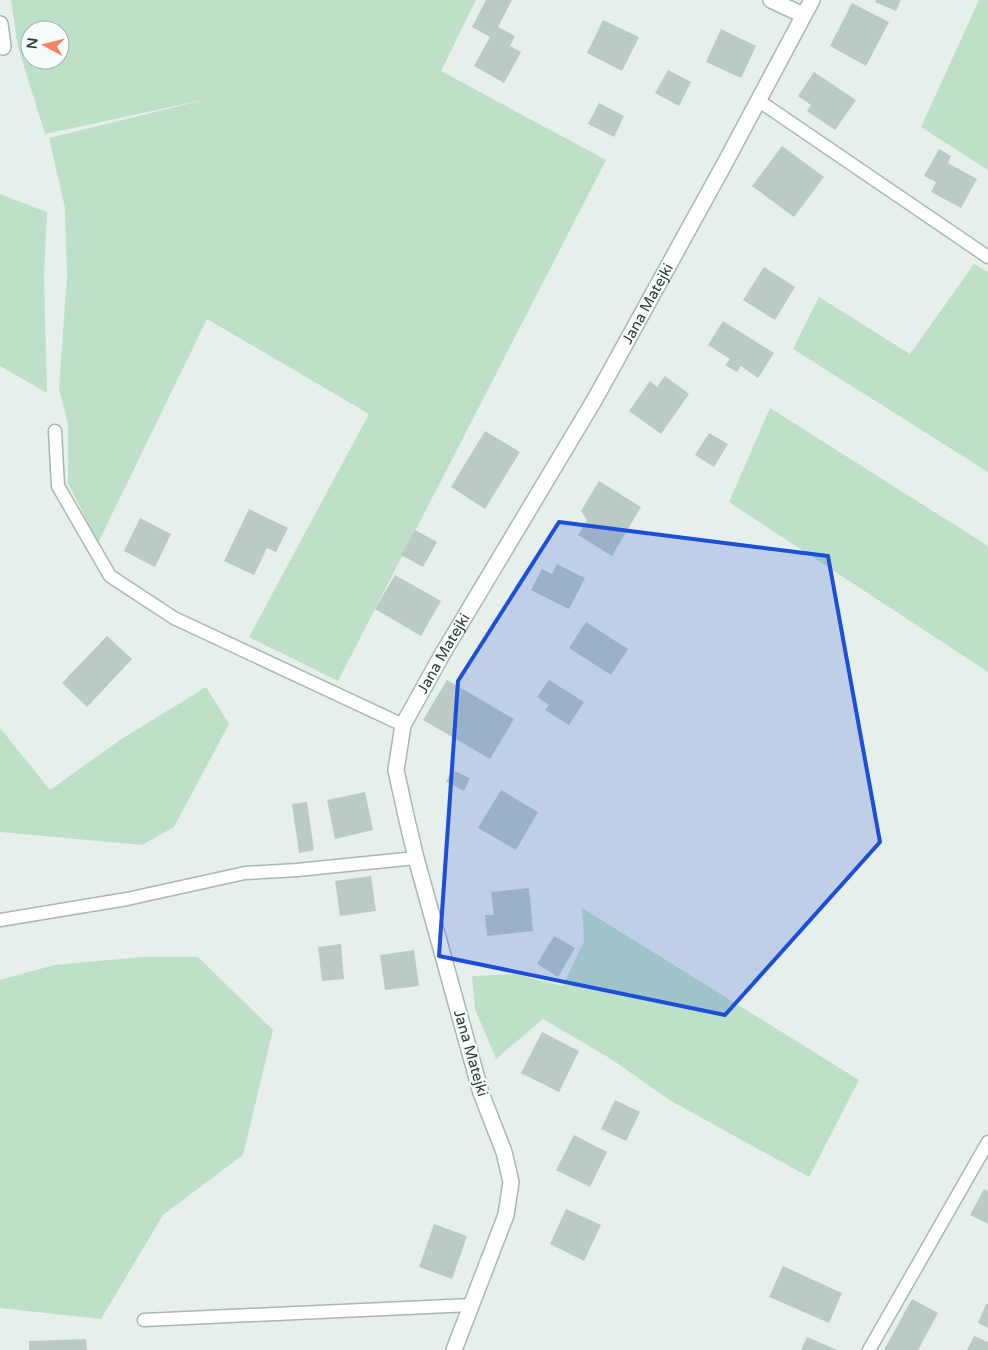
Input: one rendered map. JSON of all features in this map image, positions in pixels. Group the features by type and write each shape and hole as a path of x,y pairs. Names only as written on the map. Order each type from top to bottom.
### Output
{"street":[{"path":"771,0 804,15"},
{"name":"Jana Matejki","path":"454,1350 506,1215 511,1182 504,1152 481,1093 416,858 396,770 403,725 443,653 594,399 759,101 812,0"},
{"path":"0,24 4,47"}],"lane":[{"path":"759,101 988,257"},
{"path":"55,432 58,486 110,576 174,618 403,725"},
{"path":"0,920 127,899 245,873 297,870 416,858"},
{"path":"869,1350 988,1142"},
{"path":"144,1320 471,1305"}],"highlighted area":[{"path":"559,522 828,556 880,842 725,1015 439,956 458,681"}],"green space":[{"path":"11,0 476,0 441,71 606,160 338,681 249,637 369,414 207,319 98,543 68,483 68,424 59,388 67,278 65,208 49,138 208,99 45,134 25,70 70,70 70,20 20,20 20,53"},
{"path":"979,0 988,0 988,170 921,127"},
{"path":"0,194 47,212 44,277 47,393 0,366"},
{"path":"974,264 988,272 988,472 793,349 819,297 910,354"},
{"path":"770,408 988,546 988,672 729,502"},
{"path":"206,687 229,724 174,827 142,845 0,832 0,728 50,790 120,740"},
{"path":"582,908 859,1080 809,1177 671,1101 611,1059 543,1019 496,1059 475,1009 472,976 515,974 563,986 584,941"},
{"path":"142,957 198,957 273,1030 243,1155 163,1215 101,1319 0,1308 0,980 54,965"}],"building":[{"path":"486,0 512,0 498,27 515,36 510,46 521,52 504,83 474,66 490,37 472,27"},
{"path":"876,0 901,0 896,11 875,2"},
{"path":"852,3 889,22 866,66 830,46"},
{"path":"603,20 639,37 622,71 587,53"},
{"path":"721,29 756,46 741,78 706,62"},
{"path":"668,70 691,82 679,106 655,93"},
{"path":"814,72 856,100 835,130 807,111 811,105 798,96"},
{"path":"599,103 624,116 614,137 588,124"},
{"path":"782,146 824,177 794,217 752,186"},
{"path":"939,149 951,156 948,163 977,179 961,208 931,192 936,182 924,176"},
{"path":"764,267 795,287 775,320 743,300"},
{"path":"723,321 774,353 758,378 741,366 737,372 725,365 730,359 708,345"},
{"path":"665,376 689,394 661,434 629,411 650,381 657,387"},
{"path":"485,431 520,452 485,509 451,487"},
{"path":"709,433 728,444 714,467 695,455"},
{"path":"599,481 641,507 612,556 578,535 587,520 581,511"},
{"path":"249,509 288,528 276,552 267,548 254,575 224,561"},
{"path":"140,518 171,534 155,567 124,551"},
{"path":"415,530 437,542 423,567 401,555"},
{"path":"557,564 585,578 569,609 531,590 542,569 552,574"},
{"path":"395,575 441,601 421,636 375,609"},
{"path":"586,622 628,649 611,675 569,648"},
{"path":"107,636 132,659 87,707 62,683"},
{"path":"447,680 514,719 490,759 423,720"},
{"path":"549,680 584,702 569,725 545,710 549,705 537,697"},
{"path":"452,770 470,778 464,791 446,782"},
{"path":"501,790 538,812 516,850 478,828"},
{"path":"365,792 373,830 335,839 327,800"},
{"path":"307,802 314,850 299,853 292,804"},
{"path":"371,876 376,911 340,916 335,881"},
{"path":"529,888 533,931 487,936 485,915 494,915 491,892"},
{"path":"554,936 575,948 558,977 537,964"},
{"path":"341,944 344,979 322,981 318,947"},
{"path":"414,950 419,986 385,990 380,955"},
{"path":"542,1032 579,1051 559,1092 521,1073"},
{"path":"615,1100 640,1112 626,1141 601,1129"},
{"path":"574,1135 607,1152 590,1187 556,1170"},
{"path":"984,1189 988,1191 988,1224 970,1215"},
{"path":"566,1209 601,1225 584,1261 550,1244"},
{"path":"434,1224 467,1236 452,1279 419,1267"},
{"path":"783,1266 842,1293 829,1323 769,1297"},
{"path":"912,1299 938,1313 918,1350 884,1350"},
{"path":"986,1304 988,1304 988,1328 978,1323"},
{"path":"974,1336 988,1342 988,1350 967,1350"},
{"path":"807,1337 837,1350 801,1350"},
{"path":"86,1339 87,1350 29,1350 29,1341"}]}
